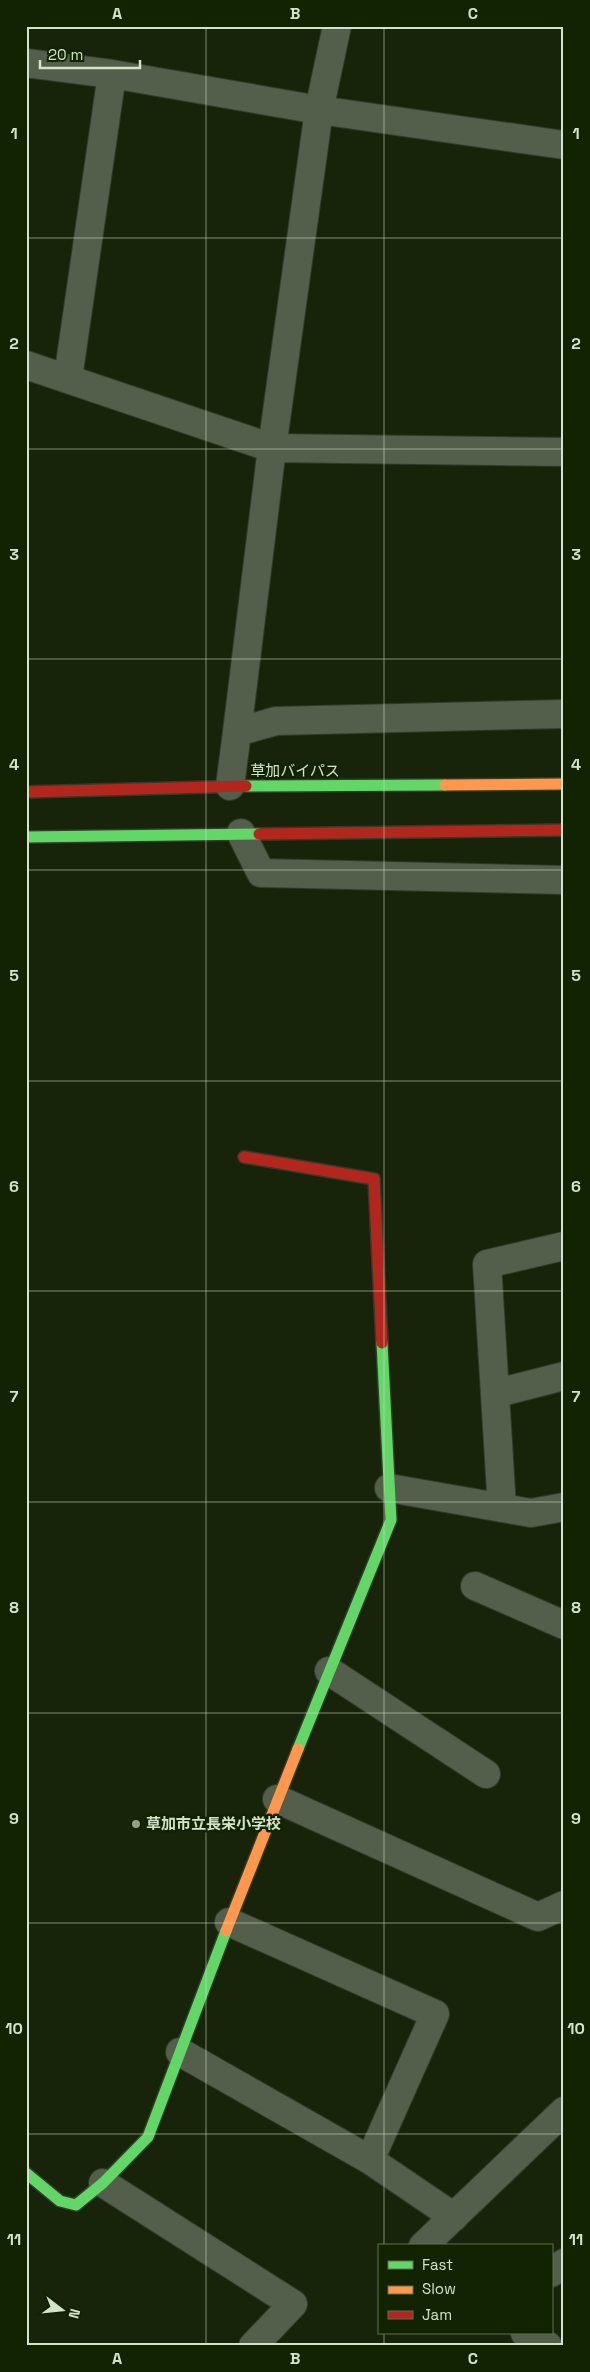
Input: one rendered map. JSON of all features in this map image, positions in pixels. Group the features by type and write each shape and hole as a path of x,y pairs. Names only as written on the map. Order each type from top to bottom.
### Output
{"main road":[{"name":"草加バイパス","path":"26,792 230,786 564,784"},
{"path":"26,837 564,830"},
{"path":"26,2173 60,2201 76,2205 103,2183 148,2137 277,1798 391,1520 374,1179 244,1157"}],"street":[{"path":"230,786 272,448 319,110 337,26"},
{"path":"26,63 112,74 319,110 564,145"},
{"path":"68,378 112,74"},
{"path":"26,365 272,448 564,452"},
{"path":"237,732 276,721 564,714"},
{"path":"241,833 262,873 564,880"},
{"path":"502,1508 497,1393 487,1264 564,1246"},
{"path":"497,1393 564,1376"},
{"path":"389,1488 531,1513 564,1507"},
{"path":"475,1586 564,1625"},
{"path":"329,1672 486,1774"},
{"path":"277,1798 538,1916 564,1905"},
{"path":"230,1922 434,2014 370,2160"},
{"path":"180,2052 370,2160 454,2217"},
{"path":"425,2244 564,2111"},
{"path":"103,2183 293,2304 253,2346"},
{"path":"552,2272 564,2263"},
{"path":"527,2334 548,2346"}],"traffic: fast":[{"path":"246,786 445,785"},
{"path":"26,837 259,834"},
{"path":"298,1749 391,1520 382,1343"},
{"path":"26,2173 60,2201 76,2205 103,2183 148,2137 226,1931"}],"traffic: slow":[{"path":"445,785 564,784"},
{"path":"226,1931 298,1749"}],"traffic: jam":[{"path":"26,792 246,786"},
{"path":"259,834 564,830"},
{"path":"244,1157 374,1179 382,1343"}],"place":[{"name":"草加市立長栄小学校","path":"136,1824"}]}
